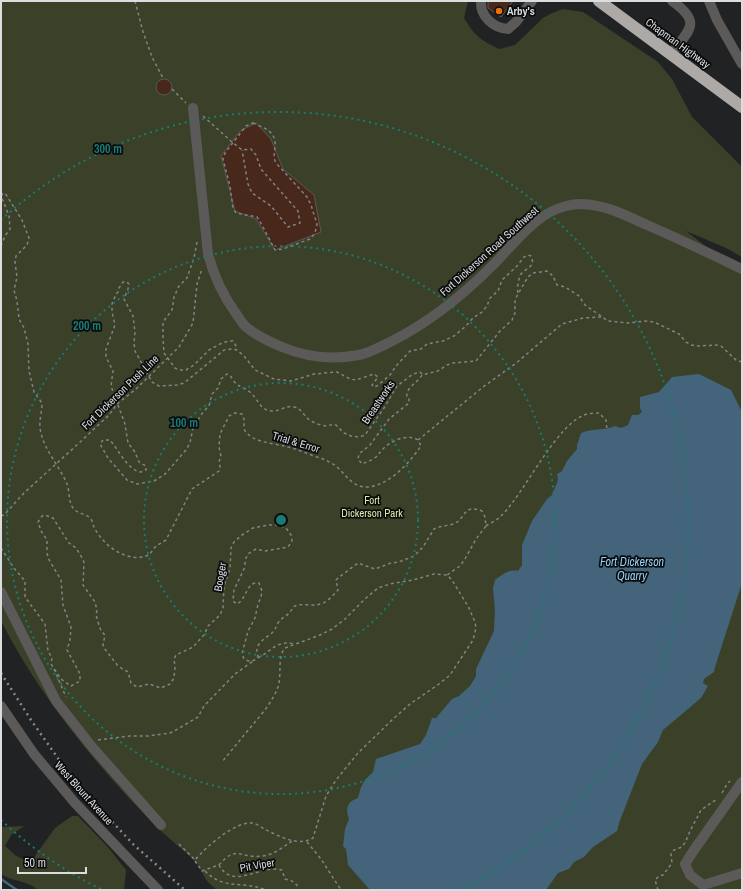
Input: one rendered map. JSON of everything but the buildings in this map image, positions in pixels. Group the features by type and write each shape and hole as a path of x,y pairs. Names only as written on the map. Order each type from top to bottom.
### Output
{"highway":[{"name":"Chapman Highway","path":"599,1 742,106"}],"street":[{"path":"481,1 480,7 483,16 496,26 503,29 508,29 516,22 532,1"},
{"path":"671,54 689,31 691,24 689,15 684,9 672,1"},
{"path":"709,1 717,20 742,64"},
{"name":"Fort Dickerson Road Southwest","path":"193,108 208,254 213,272 230,306 245,326 269,342 294,353 339,358 360,355 404,335 426,322 476,282 535,223 549,213 566,206 584,204 620,213 742,269"},
{"path":"1,592 56,702 88,742 161,825"},
{"name":"West Blount Avenue","path":"1,706 34,754 75,803 158,890"},
{"path":"738,780 685,864 690,875 703,885 742,873"}],"path":[{"path":"135,1 143,32 152,57 163,78"},
{"path":"172,89 180,98 211,123 232,143 242,150 251,149 256,155 261,169 298,211 300,223 288,227 270,206 252,193 248,184 242,150"},
{"path":"250,124 257,125 270,131 275,141 273,158 297,185 311,205 317,224 315,233 310,239 283,249 275,250 257,217 236,213 233,208 230,186 223,159 232,143 246,126 250,124"},
{"name":"Trial & Error","path":"1,246 10,229 9,216 2,198 2,194 5,193 22,220 29,238 26,245 16,256 15,262 17,277 14,285 14,294 18,301 19,318 24,328 28,344 29,371 34,392 42,403 40,431 45,444 68,487 70,499 74,509 90,518 98,533 116,552 134,558 149,555 156,546 166,540 192,489 219,471 221,456 219,447 220,434 229,416 233,414 243,415 244,429 251,437 290,447 329,462 356,485 367,487 387,480 400,469 421,446 418,440"},
{"path":"198,241 187,278 179,286 174,297 172,310 163,322 163,348 167,358 178,370 186,370 194,365 206,352 229,340 233,341 236,346 236,350"},
{"name":"Fort Dickerson Push Line","path":"1,516 4,515 18,498 106,418 118,404 136,389 179,347 194,323 197,284 203,264 208,254"},
{"name":"Breastworks","path":"422,375 420,372 416,372 397,386 375,422 365,435 359,437 346,434 336,425 324,426 313,422 307,418 302,411 293,406 275,411 265,409 260,406 250,393 235,384 230,375 225,374 218,388 212,394 209,406 203,412 193,428 189,445 182,456 154,481 137,484 132,483 125,478 108,458 100,444 103,440 110,440 119,454 133,469 137,472 143,472 146,470 146,466 139,462 135,452 128,445 125,424 111,386 113,371 111,365 106,359 106,353 115,326 112,304 119,288 125,282 128,283 129,286 124,299 133,316 136,332 134,346 137,355 154,383 163,387 170,384 177,385 184,382 224,350 232,349 236,350 248,360 255,370 274,379 290,381 314,374 337,372 350,379 356,380 376,374 377,378 372,385 374,387 390,375 410,351 420,349 428,344 454,336 466,326 487,306 490,298 498,291 502,280 524,257 528,255 531,256 533,262 531,267 520,276 517,289 518,294"},
{"path":"602,317 583,318 562,324 515,364 483,387 418,440 408,436 400,438 386,446 378,456 365,463 360,463 358,459 359,454 370,445 389,420 409,403 409,399 406,396 408,389 420,379 422,375 438,371 453,363 476,361 500,331 512,320 515,313 515,300 528,277 533,274 547,271 553,276 557,285 565,287 579,296 585,305 608,321 629,323 645,321 654,322 679,334 691,345 721,346 736,360 742,362"},
{"path":"447,576 460,566 476,539 486,526 501,517 524,487 545,455 562,433 576,419 587,414 599,413 606,420 607,430"},
{"path":"256,659 258,656 256,651 257,647 264,638 274,631 281,619 290,613 293,606 299,604 310,606 320,605 338,590 336,580 354,565 358,563 375,569 414,556 423,547 434,529 453,524 468,510 479,510 484,513 486,526"},
{"name":"Booger","path":"1,548 14,568 25,581 25,597 45,624 48,651 52,658 51,664 61,679 71,686 80,681 80,676 67,650 70,640 71,627 63,605 61,580 48,558 47,540 41,531 38,522 42,516 45,515 53,518 69,543 76,548 82,556 84,562 83,584 95,602 98,622 101,631 105,636 103,645 104,648 118,666 128,672 131,683 135,686 151,684 161,688 167,686 173,680 175,669 174,659 176,655 193,647 204,635 207,627 218,617 223,609 224,588 230,569 231,548 234,542 253,528 268,524 284,527 291,535 292,539 290,545 288,547 265,551 256,549 250,553 246,558 244,569 234,591 232,600 237,604 244,597 252,584 259,583 262,588 262,597 258,604 256,618 248,631 242,654 245,660 254,660"},
{"path":"195,860 221,837 235,827 244,824 254,823 278,836 293,840 307,842 314,838 326,796 336,780 358,753 402,711 424,693 445,680 473,640 476,628 472,614 452,580 447,576 434,574 383,586 374,591 336,626 320,635 289,646 282,652 279,685 272,700 222,762"},
{"path":"88,742 98,739 170,733 198,717 204,706 235,674 254,660 276,645 288,642 296,644"},
{"path":"658,890 655,880 658,876 663,875 672,864 671,854 686,841 701,810 717,800 727,784 738,780"},
{"path":"205,871 214,866 220,865 227,856 234,853 263,856 276,852 293,840"},
{"path":"307,842 321,859 341,890"},
{"path":"179,844 195,860 200,870 205,871 220,884 233,887 246,886 266,890"},
{"name":"Pit Viper","path":"220,865 224,873 232,877 244,876 277,868 282,870 285,879 292,881 297,885 298,890"}],"green space":[{"name":"Fort Dickerson Park","path":"1,1 468,1 464,18 478,36 499,49 515,45 543,18 563,9 583,12 658,62 672,79 692,117 742,167 742,257 726,248 686,231 742,274 742,890 217,890 206,879 195,861 138,808 94,758 53,705 16,649 1,621"},
{"path":"72,816 78,816 107,846 126,870 124,890 38,890 29,884 1,874 1,827 24,826 11,835 5,846 15,855 30,863 55,828"}],"water":[{"name":"Fort Dickerson Quarry","path":"699,374 731,390 742,412 742,583 714,672 704,679 703,683 708,686 701,698 663,730 658,742 642,764 617,831 593,847 584,857 574,862 569,869 558,873 546,890 370,890 348,865 346,849 343,846 345,829 349,819 347,812 348,806 351,801 358,798 365,780 373,772 376,759 420,744 426,735 432,718 436,718 452,699 459,696 470,686 476,676 476,669 494,631 495,610 493,588 495,580 508,572 518,571 522,565 522,545 532,521 547,499 552,495 558,480 557,474 562,471 567,461 577,449 581,433 589,430 615,426 621,428 628,425 632,415 638,415 642,412 640,408 640,397 659,392 672,377"}],"waterway":[{"path":"1,879 17,890"}],"railway":[{"path":"1,673 31,720 62,764 103,812 134,845 185,890"}],"place":[{"name":"Arby's","path":"499,11"}]}
